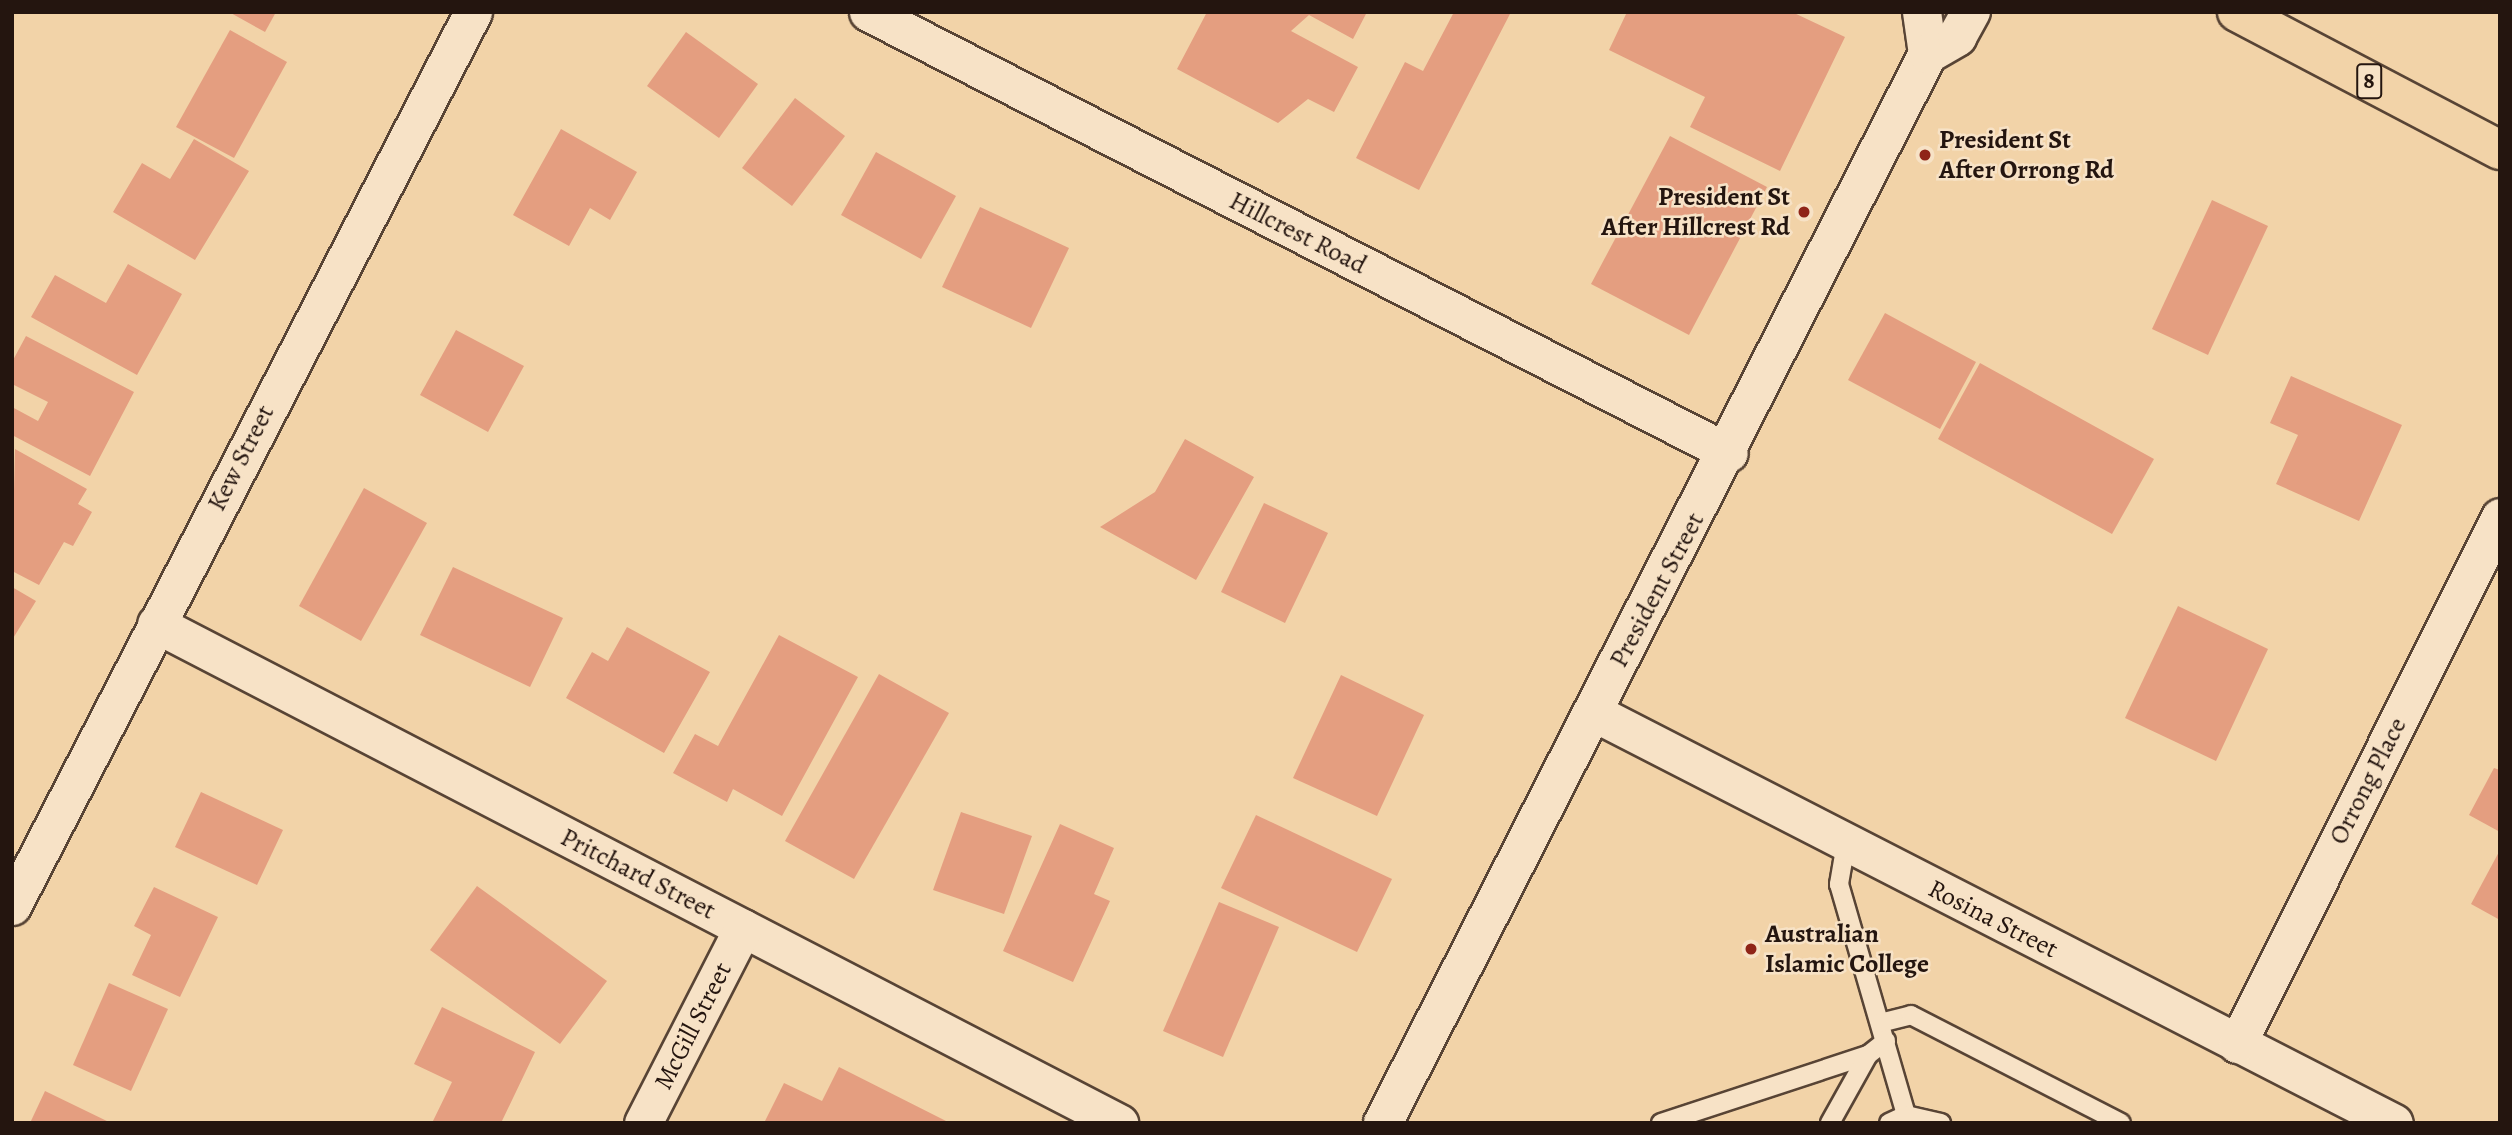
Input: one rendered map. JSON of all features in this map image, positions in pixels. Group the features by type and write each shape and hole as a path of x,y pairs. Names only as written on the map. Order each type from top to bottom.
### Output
{"highway":[{"name":"8","path":"2237,12 2500,150"}],"street":[{"name":"Kew Street","path":"12,906 472,12"},
{"name":"Hillcrest Road","path":"868,12 1729,453"},
{"path":"1922,12 1927,54 1957,37 1971,12"},
{"name":"President Street","path":"1383,1123 1729,453 1927,54"},
{"name":"Orrong Place","path":"2237,1044 2500,517"},
{"name":"Pritchard Street","path":"156,624 1119,1123"},
{"name":"Rosina Street","path":"1593,712 2394,1123"},
{"name":"McGill Street","path":"643,1123 743,928"}],"lane":[{"path":"1846,844 1839,884 1906,1115"},
{"path":"1880,1023 1911,1015 2121,1123"},
{"path":"1661,1123 1868,1055 1886,1041"},
{"path":"1830,1123 1868,1055"},
{"path":"1889,1123 1906,1115 1941,1123"}],"building":[{"path":"229,12 276,12 265,32"},
{"path":"1207,12 1367,12 1353,39 1309,15 1291,31 1358,67 1334,112 1308,99 1278,123 1177,69"},
{"path":"1454,12 1511,12 1419,190 1356,158 1405,62 1423,71"},
{"path":"1627,12 1792,12 1845,37 1780,171 1690,127 1705,97 1609,50"},
{"path":"230,30 287,62 234,158 176,127"},
{"path":"686,32 758,84 719,138 647,86"},
{"path":"795,98 845,136 792,206 742,168"},
{"path":"561,129 637,172 610,220 590,208 569,246 513,215"},
{"path":"1670,136 1767,187 1689,335 1591,284"},
{"path":"194,139 249,171 195,260 113,212 142,163 170,179"},
{"path":"876,152 956,196 921,259 841,215"},
{"path":"2212,200 2268,226 2208,355 2152,329"},
{"path":"980,207 1069,248 1031,328 942,287"},
{"path":"128,264 182,294 137,375 31,317 55,275 106,303"},
{"path":"1885,313 1976,362 1940,429 1848,380"},
{"path":"456,330 524,366 488,432 420,395"},
{"path":"26,336 134,392 90,476 12,435 12,407 38,421 48,402 12,384 12,362"},
{"path":"1980,363 2154,459 2112,534 1938,439"},
{"path":"2291,376 2402,425 2359,521 2276,484 2298,435 2270,423"},
{"path":"1185,439 1254,477 1196,580 1100,527 1155,492"},
{"path":"15,449 87,489 78,504 92,512 73,546 64,542 39,585 12,571"},
{"path":"364,488 427,523 361,641 299,606"},
{"path":"1264,503 1328,533 1285,623 1221,592"},
{"path":"453,567 563,618 530,687 420,635"},
{"path":"12,587 36,601 12,640"},
{"path":"2178,606 2268,649 2216,761 2125,718"},
{"path":"627,627 710,672 664,753 566,698 592,652 608,661"},
{"path":"779,635 858,677 782,816 733,789 727,802 673,773 695,734 718,746"},
{"path":"879,674 949,713 854,879 785,841"},
{"path":"1341,675 1424,715 1377,816 1293,778"},
{"path":"2494,768 2500,770 2500,832 2469,815"},
{"path":"201,792 283,830 257,885 175,847"},
{"path":"961,812 1032,836 1004,914 933,890"},
{"path":"1256,815 1392,879 1357,952 1221,888"},
{"path":"1060,824 1114,848 1094,894 1110,901 1073,982 1003,951"},
{"path":"2500,850 2500,920 2471,904"},
{"path":"477,886 607,981 560,1044 430,950"},
{"path":"154,887 218,917 180,997 132,975 151,935 134,926"},
{"path":"1219,902 1279,927 1223,1057 1163,1031"},
{"path":"109,983 168,1009 131,1091 73,1065"},
{"path":"442,1007 535,1052 501,1123 432,1123 452,1082 414,1064"},
{"path":"839,1067 950,1123 764,1123 784,1083 822,1101"},
{"path":"45,1091 111,1123 30,1123"}],"place":[{"name":"President St After Orrong Rd","path":"1925,155"},
{"name":"President St After Hillcrest Rd","path":"1804,212"},
{"name":"Australian Islamic College","path":"1751,949"}]}
